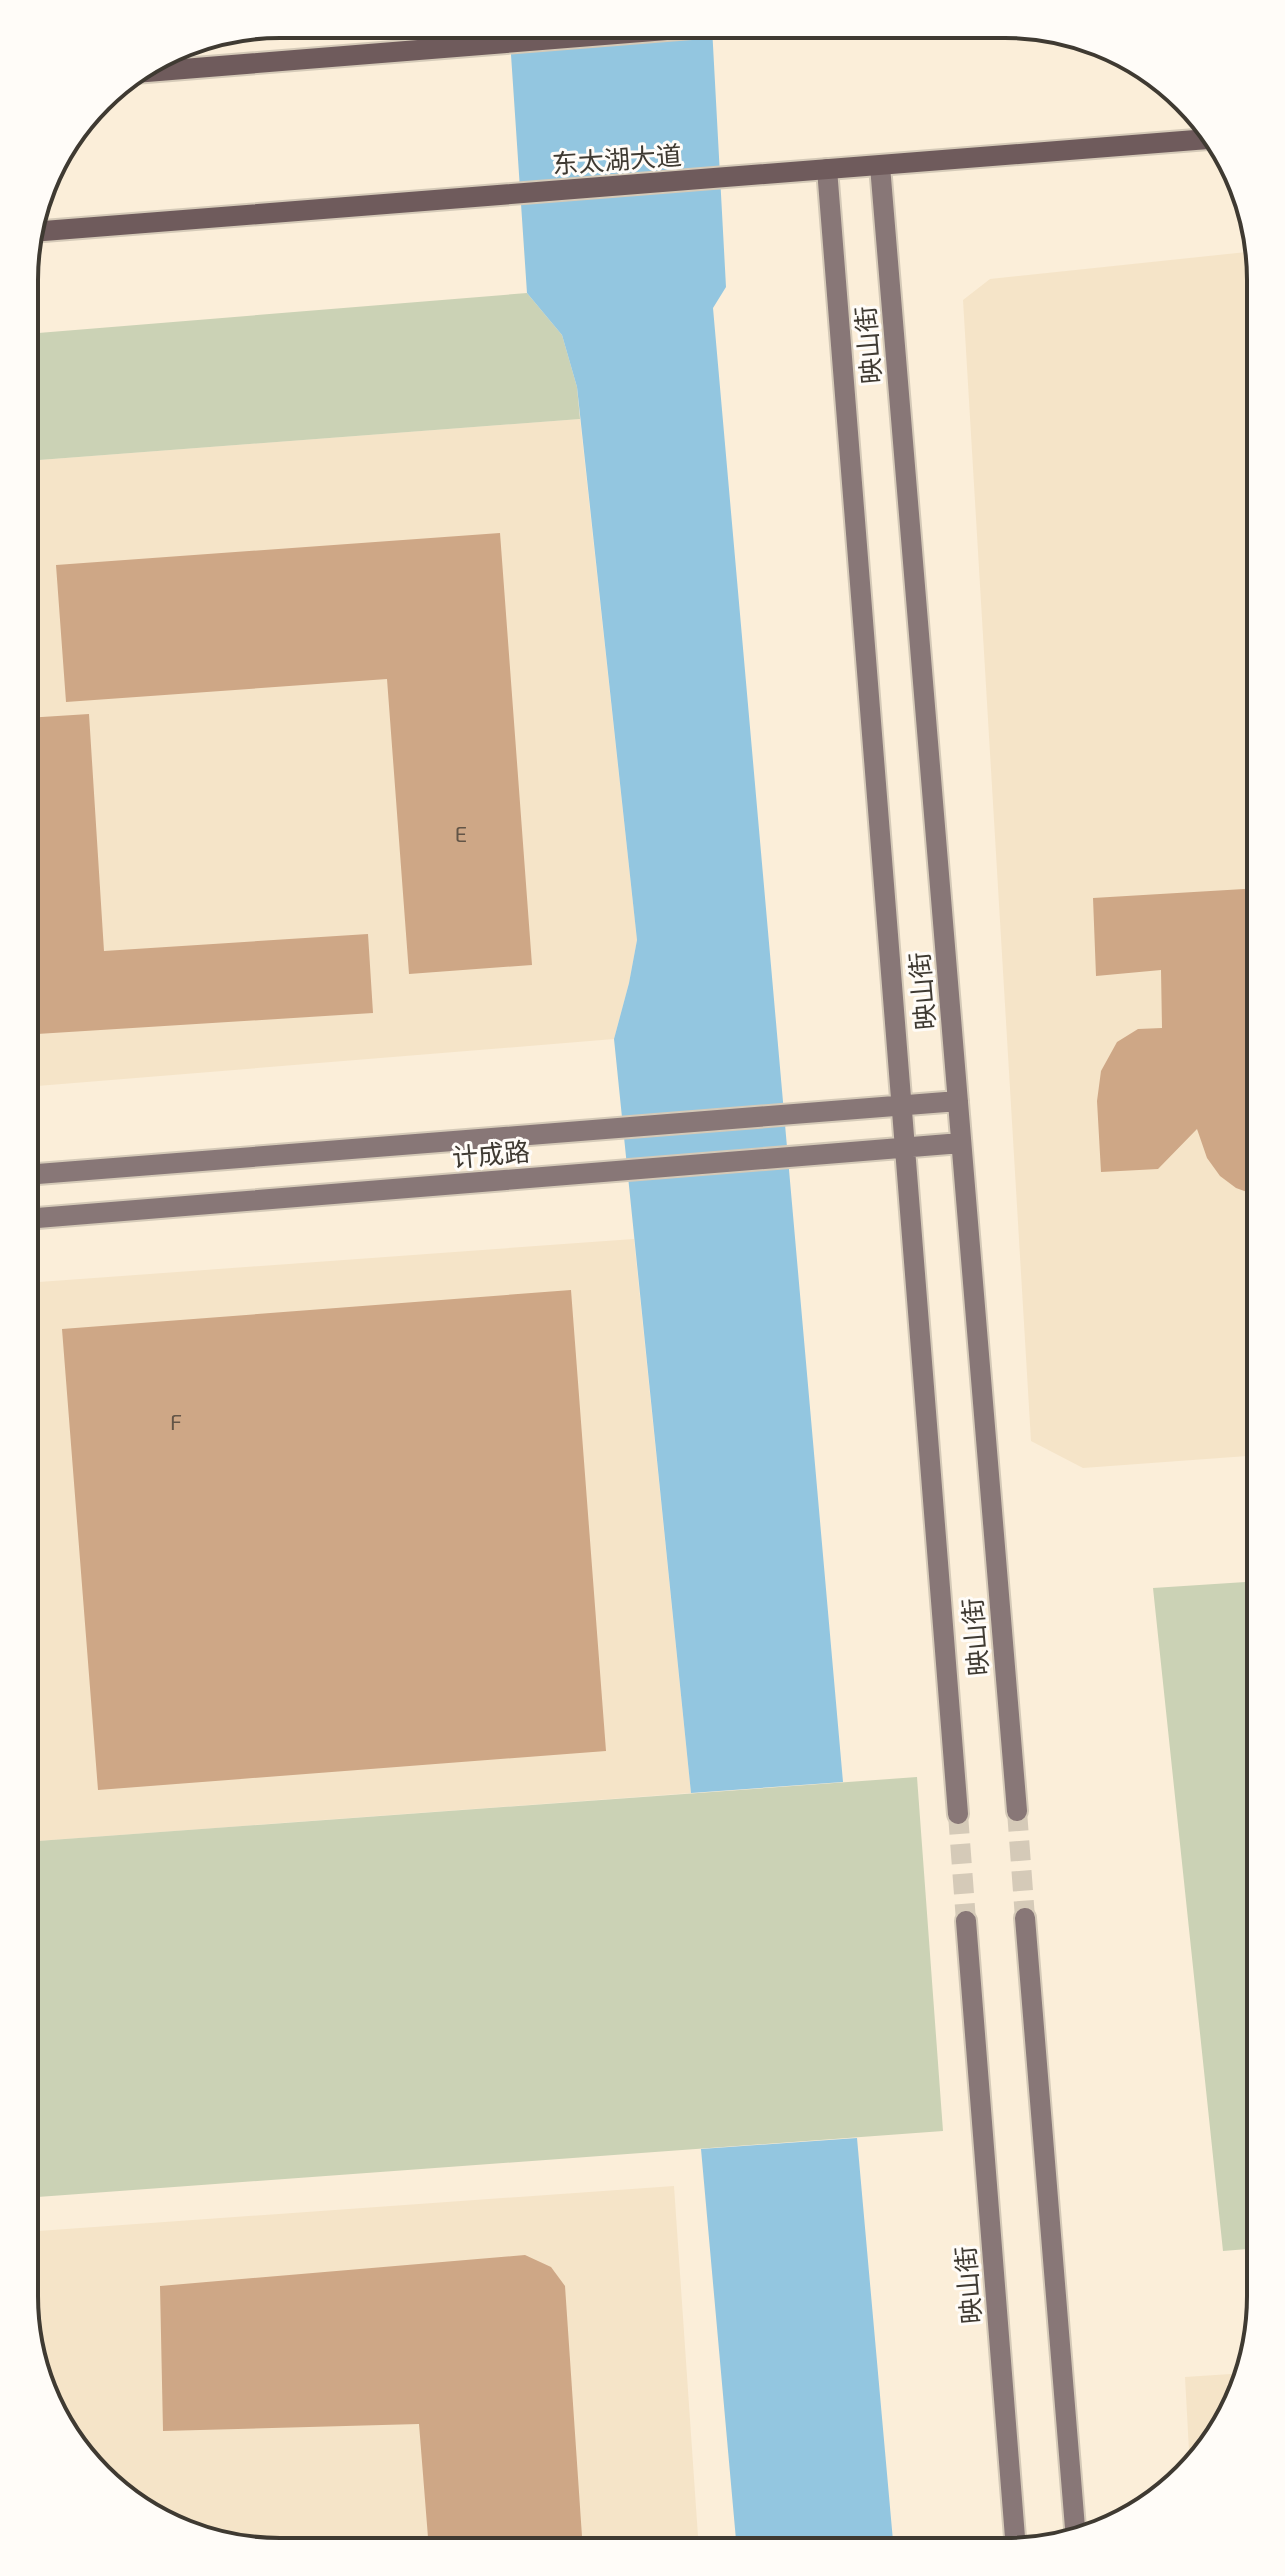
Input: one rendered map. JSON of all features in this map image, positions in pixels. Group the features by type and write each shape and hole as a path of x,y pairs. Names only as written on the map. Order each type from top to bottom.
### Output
{"main road":[{"path":"157,71 568,38"},
{"name":"东太湖大道","path":"43,231 1202,140"}],"street":[{"name":"映山街","path":"880,166 1017,1811"},
{"name":"映山街","path":"827,169 958,1814"},
{"name":"计成路","path":"39,1174 958,1101"},
{"name":"计成路","path":"39,1218 961,1143"},
{"path":"1025,1918 1075,2527"},
{"name":"映山街","path":"966,1921 1015,2537"}],"shaded area":[{"path":"1244,252 1247,280 1246,1456 1083,1468 1031,1441 963,300 990,279"},
{"path":"580,419 637,940 614,1039 39,1086 39,460"},
{"path":"634,1239 691,1793 38,1841 38,1282"},
{"path":"674,2186 698,2538 280,2538 217,2530 187,2520 159,2506 109,2467 70,2417 51,2374 40,2328 38,2231"},
{"path":"1234,2374 1215,2417 1189,2452 1185,2377"}],"green space":[{"path":"527,293 562,335 577,387 580,419 39,460 39,333"},
{"path":"1246,1582 1246,2249 1223,2251 1153,1588"},
{"path":"917,1777 943,2131 38,2197 38,1841"}],"water":[{"path":"510,38 713,38 726,287 713,308 843,1782 691,1793 614,1039 637,940 577,387 562,335 527,293"},
{"path":"857,2138 893,2538 736,2538 701,2149"}],"building":[{"path":"500,533 532,965 409,974 387,679 66,702 56,565"},
{"path":"89,714 104,951 368,934 373,1013 39,1034 39,717"},
{"path":"1247,889 1247,1192 1220,1176 1207,1158 1197,1129 1158,1169 1101,1172 1097,1101 1101,1071 1117,1042 1138,1029 1162,1028 1161,970 1096,976 1093,898"},
{"path":"571,1290 606,1751 98,1790 62,1329"},
{"path":"525,2255 551,2267 565,2286 582,2538 428,2538 419,2424 163,2431 160,2286"}],"tunnel":[{"path":"1017,1811 1025,1918"},
{"path":"958,1814 966,1921"}]}
